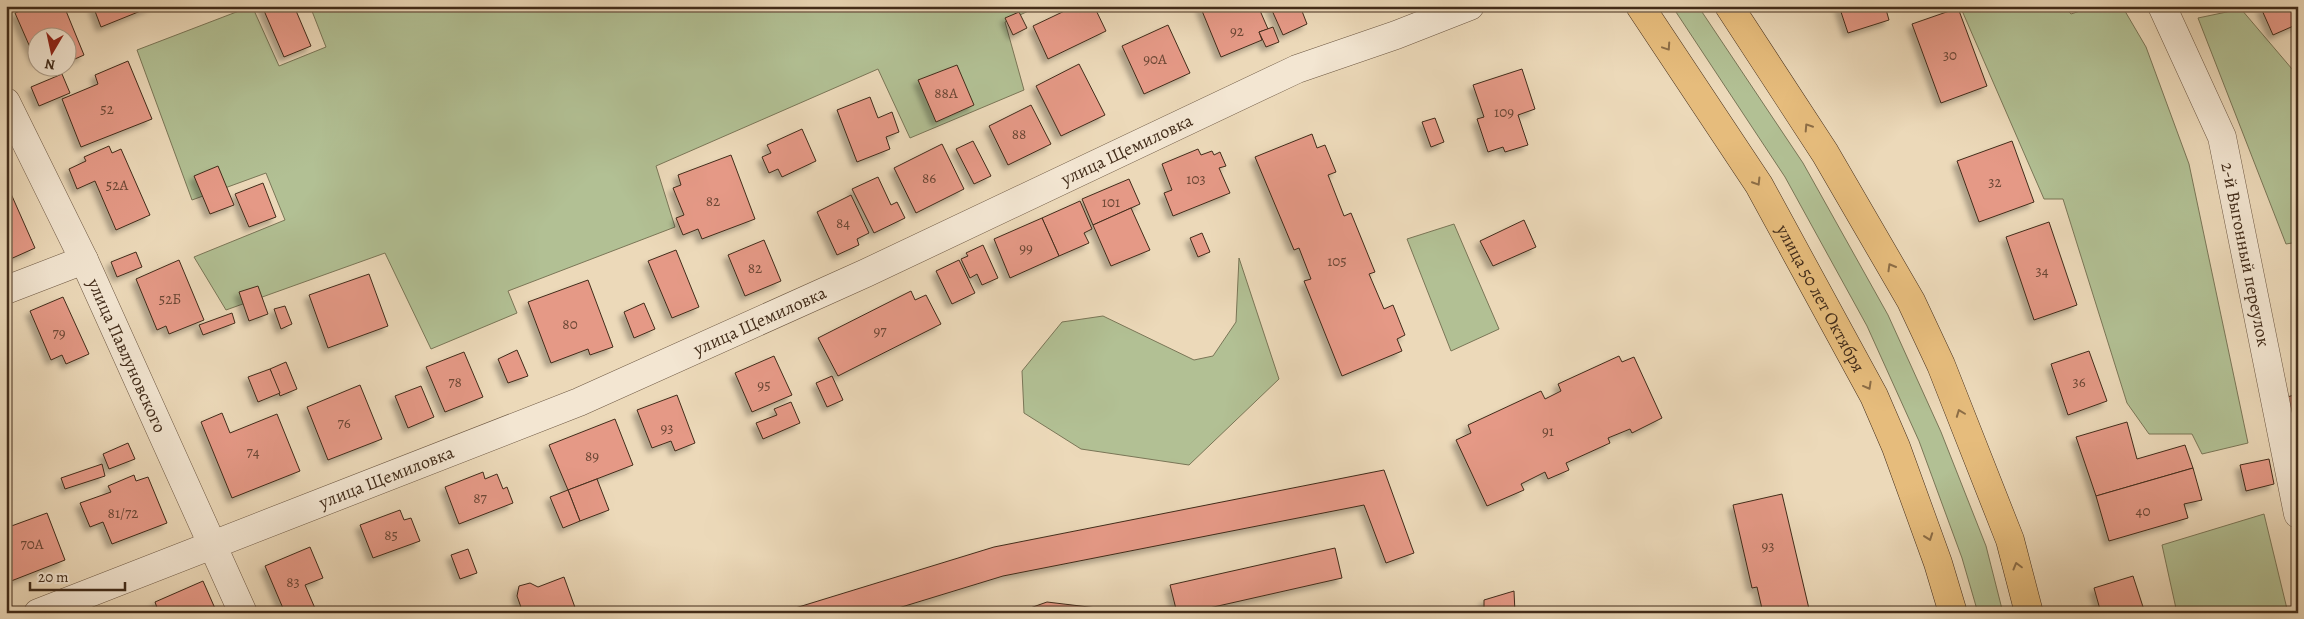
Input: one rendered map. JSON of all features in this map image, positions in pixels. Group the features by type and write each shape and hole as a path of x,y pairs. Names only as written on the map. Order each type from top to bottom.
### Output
{"main road":[{"name":"улица 50 лет Октября","path":"1640,6 1759,185 1874,396 1900,456 1938,562 1953,613"},
{"path":"1729,6 1825,153 1911,301 1941,365 2010,540 2029,613"}],"street":[{"name":"улица Щемиловка","path":"38,613 579,402 866,273 1297,69 1396,35 1470,6"},
{"name":"2-й Выгонный переулок","path":"2162,6 2222,137 2298,514"},
{"name":"улица Павлуновского","path":"6,102 84,260 243,613"},
{"path":"6,290 84,260"}],"green space":[{"path":"252,6 279,66 326,47 310,6 1039,6 1005,22 1024,90 910,138 878,69 656,166 675,227 508,291 517,313 431,349 385,253 226,310 194,257 285,220 266,173 192,200 137,50"},
{"path":"1672,6 1698,6 1803,163 1888,315 1941,432 1986,546 2003,613 1978,613 1962,558 1919,441 1867,326 1785,177"},
{"path":"1960,6 2064,6 2071,14 2095,6 2122,6 2146,47 2189,164 2248,443 2202,454 2192,434 2149,434 2127,403 2063,199 2044,199"},
{"path":"2241,9 2298,76 2298,242 2286,244 2198,18"},
{"path":"1454,224 1499,329 1451,351 1407,239"},
{"path":"1239,258 1279,379 1189,465 1081,449 1024,413 1022,371 1062,322 1103,316 1194,360 1213,356 1236,322"},
{"path":"2264,514 2288,613 2177,613 2162,545"}],"building":[{"path":"32,6 64,6 73,28 28,28 28,43 15,13"},
{"path":"93,6 153,6 101,27"},
{"path":"262,6 294,6 311,46 284,57"},
{"path":"1075,6 1094,6 1106,31 1048,59 1033,26"},
{"path":"1200,6 1258,6 1268,29 1259,32 1262,40 1221,57"},
{"path":"1270,6 1300,6 1307,24 1283,35"},
{"path":"1839,6 1885,6 1889,20 1848,33"},
{"path":"2266,6 2290,6 2298,24 2273,35 2261,8"},
{"path":"2290,6 2298,6 2298,24"},
{"path":"1958,8 1987,86 1941,103 1912,24"},
{"path":"1019,12 1027,28 1013,35 1005,18"},
{"path":"1168,25 1190,73 1144,94 1122,46"},
{"path":"1273,27 1279,42 1266,47 1259,32"},
{"path":"78,40 84,55 78,58"},
{"path":"128,61 152,119 81,147 62,99 98,84 95,75"},
{"path":"1079,64 1105,115 1061,136 1036,86"},
{"path":"957,65 974,105 936,122 918,80"},
{"path":"1522,69 1535,109 1518,115 1528,145 1505,152 1503,147 1488,152 1477,119 1484,117 1473,85"},
{"path":"52,78 64,78 70,93 39,106 31,87"},
{"path":"870,97 878,118 892,112 899,132 886,137 890,149 857,162 837,110"},
{"path":"1031,105 1051,144 1008,165 989,126"},
{"path":"1435,118 1444,142 1431,147 1422,122"},
{"path":"802,129 816,161 782,177 778,169 769,173 762,157 771,153 767,145"},
{"path":"1312,134 1317,148 1325,145 1336,172 1328,175 1344,216 1351,213 1375,272 1369,274 1384,309 1393,305 1405,335 1397,339 1402,351 1342,376 1304,281 1311,279 1299,248 1294,250 1255,157"},
{"path":"973,141 991,176 974,184 956,149"},
{"path":"2012,141 2034,202 1979,222 1957,161"},
{"path":"942,144 964,189 916,213 894,168"},
{"path":"109,146 112,153 121,149 150,215 116,230 95,181 77,189 69,169 86,161 84,157"},
{"path":"1198,149 1201,155 1212,151 1214,155 1220,152 1226,166 1219,168 1230,193 1173,216 1164,193 1172,190 1162,164"},
{"path":"731,155 755,219 702,239 698,229 683,235 676,218 684,215 673,188 681,185 678,175"},
{"path":"218,166 234,205 210,214 194,176"},
{"path":"878,177 891,205 897,202 905,218 874,233 852,189"},
{"path":"1129,179 1140,204 1093,225 1082,199"},
{"path":"263,183 276,217 249,227 235,194"},
{"path":"8,187 35,248 6,261 6,188"},
{"path":"851,195 869,233 857,239 859,245 837,255 817,212"},
{"path":"1080,201 1092,229 1084,233 1089,243 1059,256 1042,218"},
{"path":"1131,208 1150,250 1111,266 1093,225"},
{"path":"1042,218 1059,256 1010,278 994,239"},
{"path":"1524,220 1536,247 1493,266 1480,241"},
{"path":"2049,222 2077,305 2034,320 2006,237"},
{"path":"1202,233 1210,252 1198,257 1190,238"},
{"path":"764,240 781,281 745,296 728,255"},
{"path":"983,245 998,278 982,285 977,274 970,278 961,259 968,256 966,253"},
{"path":"676,250 699,307 672,318 648,261"},
{"path":"136,252 142,267 117,277 111,262"},
{"path":"179,260 204,320 169,334 166,326 157,330 136,279"},
{"path":"959,260 975,293 952,304 936,271"},
{"path":"369,274 388,326 328,348 309,295"},
{"path":"588,280 613,347 590,355 588,349 551,363 528,302"},
{"path":"258,286 268,314 249,321 239,292"},
{"path":"911,291 915,300 926,295 941,324 838,376 818,338"},
{"path":"63,297 89,354 66,364 62,355 51,360 30,311"},
{"path":"644,303 655,329 634,338 624,312"},
{"path":"285,306 292,324 281,329 274,309"},
{"path":"232,313 235,323 203,335 199,325"},
{"path":"517,350 528,376 508,383 498,359"},
{"path":"2089,351 2107,401 2068,415 2051,364"},
{"path":"464,352 483,397 445,412 426,367"},
{"path":"774,356 792,395 752,412 735,373"},
{"path":"1619,356 1622,362 1634,357 1662,418 1632,433 1630,429 1608,438 1610,443 1566,463 1569,470 1548,479 1545,472 1521,484 1524,490 1487,506 1456,440 1471,433 1468,425 1541,391 1545,399 1561,391 1558,384"},
{"path":"286,362 297,389 280,396 270,369"},
{"path":"270,369 280,393 258,402 248,377"},
{"path":"832,376 843,400 827,407 816,383"},
{"path":"360,385 382,439 328,460 307,407"},
{"path":"421,386 434,417 408,428 395,396"},
{"path":"2298,394 2298,437 2287,397"},
{"path":"677,395 695,443 675,451 671,441 652,448 637,410"},
{"path":"791,402 800,423 763,439 756,423 777,415 774,409"},
{"path":"222,413 230,433 277,414 300,471 232,498 201,422"},
{"path":"615,419 633,465 568,490 549,445"},
{"path":"2127,422 2137,459 2185,445 2193,468 2096,496 2076,437"},
{"path":"128,443 135,459 109,469 103,454"},
{"path":"2269,459 2274,484 2246,491 2240,465"},
{"path":"102,464 105,476 65,489 61,478"},
{"path":"2193,468 2202,500 2184,504 2188,518 2109,541 2096,496"},
{"path":"1384,470 1414,553 1386,563 1364,505 1003,576 882,613 779,613 994,547"},
{"path":"483,472 485,479 497,474 503,489 507,487 513,503 459,524 445,487"},
{"path":"134,475 136,481 148,477 167,523 112,544 103,522 90,527 80,503 111,492 108,486"},
{"path":"597,479 609,510 580,521 568,490"},
{"path":"568,490 580,521 563,528 550,497"},
{"path":"1782,494 1810,613 1763,613 1757,587 1752,588 1733,505"},
{"path":"400,510 404,520 411,518 420,541 373,558 360,525"},
{"path":"47,513 65,560 6,583 6,528"},
{"path":"310,547 323,578 305,585 317,613 285,613 265,566"},
{"path":"1335,548 1342,578 1187,613 1177,613 1170,585"},
{"path":"468,549 477,573 460,579 451,555"},
{"path":"2133,576 2145,613 2101,613 2094,588"},
{"path":"564,577 577,613 523,613 517,596 519,586 530,583 538,587"},
{"path":"203,581 217,613 159,613 155,602"},
{"path":"1514,591 1515,613 1484,613 1484,600"},
{"path":"1047,602 1097,608 1103,613 1016,613"}]}
